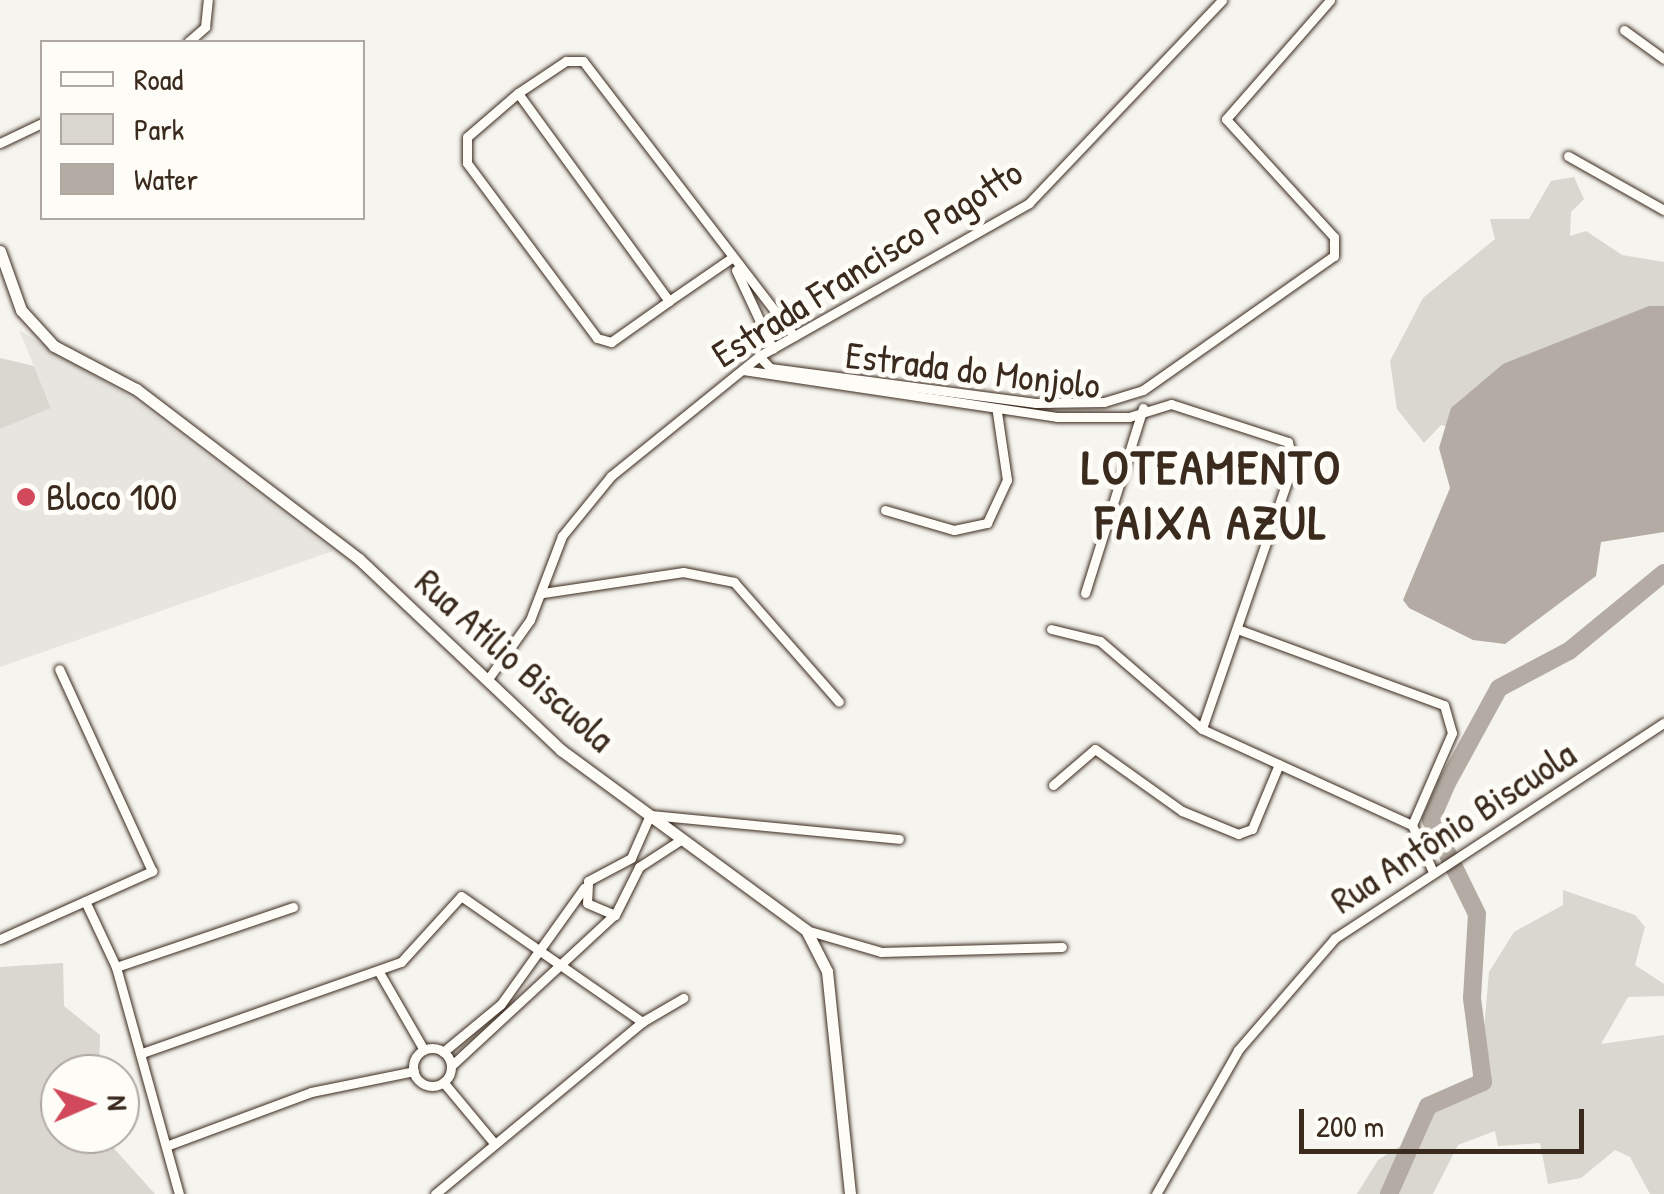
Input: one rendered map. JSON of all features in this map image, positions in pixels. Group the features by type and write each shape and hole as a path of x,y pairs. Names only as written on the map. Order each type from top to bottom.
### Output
{"street":[{"path":"190,40 205,27 208,0"},
{"name":"Estrada Francisco Pagotto","path":"488,678 542,592 562,536 600,488 772,348 1029,203 1222,0"},
{"path":"760,356 770,368 1036,404 1104,402 1143,390 1334,256 1334,237 1226,119 1330,0"},
{"path":"1624,30 1664,59"},
{"path":"730,260 611,342 597,338 468,163 466,137 518,93 566,61 584,61 730,260 772,348"},
{"path":"518,93 669,302"},
{"path":"0,143 40,124"},
{"path":"1568,156 1664,210"},
{"name":"Rua Atílio Biscuola","path":"0,251 21,310 46,339 136,389 359,559 560,750 806,930"},
{"path":"736,270 794,336"},
{"name":"Estrada do Monjolo","path":"743,370 997,412 1136,413 1171,404 1292,447 1240,630"},
{"path":"885,510 954,530 987,523 1007,480 997,412"},
{"path":"1136,413 1137,432"},
{"path":"1085,594 1137,432 1136,413"},
{"path":"542,592 683,572 734,582 839,702"},
{"path":"1051,629 1100,640 1202,729 1412,824 1438,870"},
{"path":"1202,729 1240,630 1444,705 1452,733 1412,824"},
{"path":"0,939 152,871 59,669"},
{"name":"Rua Antônio Biscuola","path":"1156,1194 1249,1038 1334,938 1664,722"},
{"path":"1053,786 1099,752 1182,811 1238,834 1252,829 1279,764"},
{"path":"424,1050 443,1052 501,1004 588,881 630,858 650,816 899,839"},
{"path":"444,1083 451,1066 614,915 640,868 682,839"},
{"path":"588,881 587,903 614,915"},
{"path":"142,1053 379,972 419,946 461,896 542,948 642,1022"},
{"path":"85,901 116,967 178,1194"},
{"path":"116,967 293,908"},
{"path":"806,930 881,952 1062,947"},
{"path":"806,930 829,986 850,1194"},
{"path":"379,972 424,1050"},
{"path":"435,1194 642,1022 683,998"},
{"path":"414,1070 424,1050"},
{"path":"443,1052 451,1066"},
{"path":"414,1070 425,1085 444,1083"},
{"path":"166,1146 311,1092 414,1070"},
{"path":"444,1083 494,1143"}],"shaded area":[{"path":"19,330 129,396 333,551 0,667 0,429 51,407"}],"green space":[{"path":"1574,177 1584,199 1571,212 1570,236 1586,231 1622,255 1664,262 1664,325 1454,429 1441,425 1424,443 1397,409 1390,361 1423,298 1495,239 1490,219 1529,219 1551,181"},
{"path":"0,358 34,366 51,408 0,429"},
{"path":"1563,890 1635,915 1645,927 1635,965 1664,984 1664,996 1628,997 1601,1044 1664,1035 1664,1194 1650,1194 1630,1157 1615,1150 1581,1178 1548,1184 1540,1143 1498,1146 1495,1131 1458,1145 1433,1194 1357,1194 1378,1160 1413,1138 1426,1116 1454,1104 1481,1064 1489,972 1514,932 1563,905"},
{"path":"63,963 64,1006 100,1035 100,1054 40,1054 40,1154 119,1154 155,1194 0,1194 0,967"}],"water":[{"path":"1649,306 1664,306 1664,532 1601,542 1596,576 1505,644 1473,640 1409,608 1403,600 1450,488 1439,448 1451,408 1503,364"}],"waterway":[{"path":"1389,1194 1428,1106 1483,1082 1472,998 1477,914 1431,820 1447,783 1499,688 1569,651 1664,573"}],"place":[{"name":"Bloco 100","path":"26,497"}],"district":[{"name":"LOTEAMENTO FAIXA AZUL","path":"1212,494"}]}
